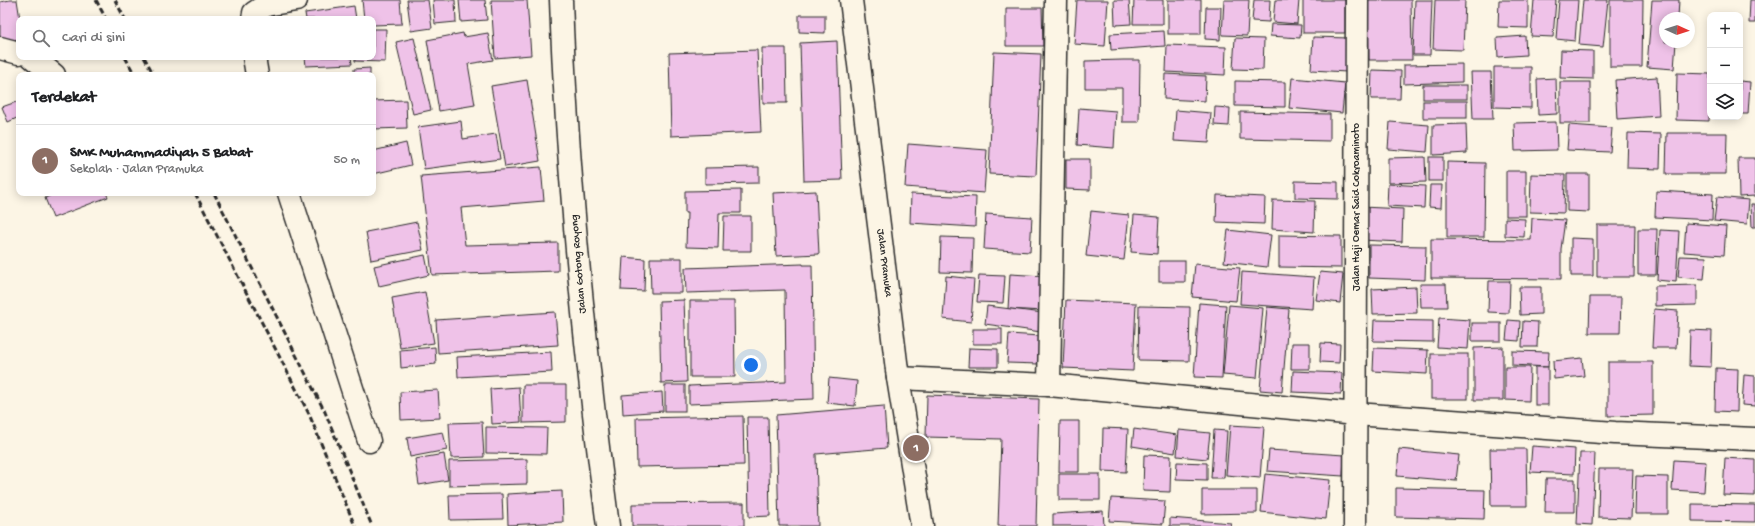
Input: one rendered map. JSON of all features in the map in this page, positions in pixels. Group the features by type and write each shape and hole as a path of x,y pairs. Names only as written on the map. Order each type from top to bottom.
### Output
{"street":[{"path":"254,16 254,13 266,5 296,0"},
{"name":"Jalan Gotong Royong","path":"561,0 564,89 577,254 593,414 608,526"},
{"name":"Jalan Pramuka","path":"851,0 898,378 922,526"},
{"path":"1049,385 1056,0"},
{"name":"Jalan Haji Oemar Said Cokroaminoto","path":"1355,526 1357,0"},
{"path":"0,48 16,52"},
{"path":"36,60 50,72"},
{"path":"254,60 256,72"},
{"path":"290,196 369,441"},
{"path":"898,378 1049,385 1356,414 1615,433 1755,439"}],"building":[{"path":"17,0 20,16 16,16 16,39 0,42 0,2"},
{"path":"362,0 400,0 402,24 376,25 376,16 364,16"},
{"path":"407,0 428,0 432,28 411,31"},
{"path":"433,0 455,0 456,22 435,24"},
{"path":"459,0 485,0 487,20 461,22"},
{"path":"491,0 527,0 531,55 495,58"},
{"path":"1077,0 1108,0 1105,46 1074,44"},
{"path":"1114,0 1129,0 1131,24 1115,25"},
{"path":"1134,0 1163,0 1163,24 1133,24"},
{"path":"1168,0 1201,0 1201,34 1168,34"},
{"path":"1224,0 1249,0 1247,36 1222,35"},
{"path":"1254,0 1270,0 1269,22 1252,21"},
{"path":"1275,0 1299,0 1297,24 1273,22"},
{"path":"1303,0 1345,0 1345,33 1303,33"},
{"path":"1368,0 1411,0 1412,60 1369,60"},
{"path":"1415,0 1432,0 1430,55 1413,55"},
{"path":"1435,0 1465,0 1463,50 1433,49"},
{"path":"1499,0 1528,0 1528,28 1498,27"},
{"path":"1534,0 1556,0 1553,37 1531,36"},
{"path":"1559,0 1578,0 1575,41 1556,39"},
{"path":"1583,0 1608,0 1603,47 1579,45"},
{"path":"1610,0 1643,0 1642,67 1610,67"},
{"path":"1652,0 1679,0 1678,12 1659,12 1659,48 1676,48 1674,69 1647,67"},
{"path":"1750,0 1755,0 1755,23 1749,23"},
{"path":"354,6 356,16 306,16 305,13"},
{"path":"1206,7 1221,7 1220,40 1205,39"},
{"path":"1006,8 1042,8 1043,46 1006,46"},
{"path":"799,15 825,15 825,33 799,32"},
{"path":"1271,24 1301,25 1300,38 1270,36"},
{"path":"376,29 386,29 385,62 355,61 376,60"},
{"path":"1164,31 1165,46 1111,50 1110,34"},
{"path":"463,33 464,37 488,33 493,60 468,64 475,105 439,111 427,40"},
{"path":"1525,36 1526,55 1498,57 1497,38"},
{"path":"1313,37 1349,38 1347,72 1311,70"},
{"path":"414,38 431,110 413,114 396,42"},
{"path":"1235,38 1264,39 1263,70 1233,69"},
{"path":"837,41 842,180 804,181 800,43"},
{"path":"1167,45 1226,47 1225,75 1166,72"},
{"path":"762,48 786,48 787,103 763,103"},
{"path":"757,50 761,132 671,136 669,53"},
{"path":"1561,50 1593,51 1593,79 1560,78"},
{"path":"994,52 1041,54 1036,176 989,174"},
{"path":"305,60 351,60 352,64 306,66"},
{"path":"1140,60 1139,122 1122,122 1122,88 1085,88 1085,61"},
{"path":"1462,64 1462,82 1404,84 1404,65"},
{"path":"1494,67 1531,67 1531,108 1494,107"},
{"path":"370,68 370,72 354,72 354,69"},
{"path":"1372,70 1401,71 1400,99 1371,99"},
{"path":"1471,72 1491,72 1493,119 1473,119"},
{"path":"1677,73 1707,74 1707,120 1709,121 1676,120"},
{"path":"1165,74 1206,76 1205,101 1164,99"},
{"path":"1657,77 1659,116 1617,119 1615,80"},
{"path":"1292,78 1345,83 1342,113 1289,108"},
{"path":"1556,78 1557,114 1538,115 1537,79"},
{"path":"527,80 540,161 505,167 491,86"},
{"path":"1235,81 1285,82 1285,107 1235,106"},
{"path":"1743,81 1750,82 1748,114 1743,114"},
{"path":"1560,82 1590,82 1590,123 1560,123"},
{"path":"1423,85 1467,85 1467,99 1423,99"},
{"path":"406,100 407,128 376,129 376,101"},
{"path":"1423,101 1467,101 1467,118 1423,118"},
{"path":"16,102 16,118 8,122 2,107"},
{"path":"1215,107 1230,108 1229,126 1214,125"},
{"path":"1079,108 1116,111 1114,148 1077,145"},
{"path":"1176,110 1211,113 1209,143 1174,141"},
{"path":"1240,112 1330,114 1330,141 1240,139"},
{"path":"461,121 463,139 496,134 500,159 424,169 418,127"},
{"path":"1390,122 1429,125 1427,152 1388,149"},
{"path":"1556,122 1557,150 1515,151 1514,123"},
{"path":"1466,124 1467,153 1433,155 1433,125"},
{"path":"1569,125 1612,128 1610,152 1567,150"},
{"path":"1628,133 1661,134 1660,169 1627,168"},
{"path":"1667,133 1727,133 1726,174 1666,174"},
{"path":"406,143 411,165 376,173 376,150"},
{"path":"908,144 987,150 984,193 905,187"},
{"path":"1425,157 1426,182 1388,183 1388,158"},
{"path":"1429,157 1443,157 1443,181 1429,181"},
{"path":"1738,158 1755,158 1755,196 1739,197"},
{"path":"1066,159 1090,159 1090,190 1066,189"},
{"path":"1447,162 1485,163 1484,237 1447,237"},
{"path":"541,167 544,201 461,208 465,245 558,243 558,271 432,275 421,176"},
{"path":"759,167 759,183 705,184 705,168"},
{"path":"1506,171 1526,171 1526,216 1506,216"},
{"path":"1531,174 1565,175 1564,213 1530,212"},
{"path":"1567,174 1589,174 1589,212 1567,211"},
{"path":"1295,181 1338,182 1338,199 1295,198"},
{"path":"1388,184 1425,186 1424,208 1387,206"},
{"path":"1430,185 1442,185 1441,208 1429,207"},
{"path":"741,190 741,213 719,213 718,248 686,247 687,213 685,213 685,191"},
{"path":"816,191 819,254 776,256 773,193"},
{"path":"1656,191 1713,194 1712,220 1655,217"},
{"path":"911,194 976,197 975,227 910,223"},
{"path":"1217,195 1265,197 1264,224 1216,222"},
{"path":"49,196 108,197 53,218 45,198"},
{"path":"1717,197 1749,200 1747,224 1714,221"},
{"path":"1273,200 1315,201 1314,232 1272,229"},
{"path":"1751,204 1755,204 1755,227 1752,227"},
{"path":"1362,207 1403,209 1402,242 1361,240"},
{"path":"1091,211 1129,215 1124,260 1086,256"},
{"path":"986,214 1032,217 1030,252 984,249"},
{"path":"1134,215 1159,217 1157,254 1131,252"},
{"path":"724,216 751,216 751,251 723,251"},
{"path":"1505,218 1525,219 1524,237 1505,236"},
{"path":"1532,218 1565,220 1561,249 1561,279 1431,278 1431,239 1531,240"},
{"path":"417,222 423,250 371,260 366,232"},
{"path":"1686,223 1726,226 1724,255 1684,252"},
{"path":"1597,225 1635,225 1634,277 1597,277"},
{"path":"1638,229 1657,229 1656,275 1638,275"},
{"path":"1228,230 1271,235 1267,267 1224,262"},
{"path":"1660,230 1679,231 1676,282 1657,280"},
{"path":"1279,235 1341,236 1341,268 1279,267"},
{"path":"941,237 973,238 972,273 940,272"},
{"path":"1571,238 1593,239 1593,276 1571,276"},
{"path":"1369,245 1426,246 1425,280 1369,278"},
{"path":"425,255 429,275 379,286 374,266"},
{"path":"1680,256 1706,257 1704,279 1678,277"},
{"path":"623,257 645,259 644,291 621,290"},
{"path":"650,258 682,258 682,293 651,293"},
{"path":"1159,261 1185,261 1185,282 1159,282"},
{"path":"803,264 812,265 814,399 689,404 689,386 786,382 785,290 686,293 685,268"},
{"path":"1195,264 1240,268 1236,301 1192,297"},
{"path":"1242,272 1314,277 1312,309 1240,304"},
{"path":"1320,272 1343,274 1340,303 1316,300"},
{"path":"1010,274 1044,276 1043,311 1008,309"},
{"path":"979,275 1005,276 1003,303 977,302"},
{"path":"946,276 974,279 971,322 943,319"},
{"path":"1489,281 1510,281 1509,313 1488,312"},
{"path":"1420,284 1446,284 1447,307 1421,307"},
{"path":"1697,285 1697,305 1655,306 1655,286"},
{"path":"1416,287 1417,313 1373,314 1372,289"},
{"path":"1519,287 1541,287 1541,314 1520,315"},
{"path":"425,292 434,343 400,348 392,298"},
{"path":"1590,297 1621,297 1620,333 1589,333"},
{"path":"684,300 687,382 661,383 659,301"},
{"path":"1066,300 1136,303 1133,371 1063,368"},
{"path":"690,301 734,301 735,377 690,377"},
{"path":"1199,303 1226,305 1222,378 1194,377"},
{"path":"1229,305 1263,308 1257,378 1223,375"},
{"path":"987,306 1043,313 1041,332 985,324"},
{"path":"1139,306 1190,307 1189,361 1138,360"},
{"path":"1267,307 1289,309 1282,392 1260,390"},
{"path":"1654,309 1678,311 1676,348 1652,348"},
{"path":"555,312 558,345 438,353 436,320"},
{"path":"1439,318 1470,320 1468,349 1437,347"},
{"path":"1374,320 1433,321 1433,342 1373,341"},
{"path":"1508,320 1520,321 1519,341 1506,340"},
{"path":"1523,321 1538,322 1537,347 1522,347"},
{"path":"1472,323 1501,323 1501,341 1472,341"},
{"path":"973,329 1002,329 1002,344 973,344"},
{"path":"1690,330 1712,331 1711,367 1689,366"},
{"path":"1009,334 1040,336 1039,364 1007,363"},
{"path":"1292,343 1310,343 1310,369 1291,369"},
{"path":"1321,343 1340,344 1339,363 1320,362"},
{"path":"435,347 436,364 401,368 400,350"},
{"path":"1503,347 1503,400 1474,400 1474,348"},
{"path":"969,348 998,349 998,367 968,367"},
{"path":"1374,348 1428,350 1427,374 1373,371"},
{"path":"1512,351 1549,352 1548,367 1512,365"},
{"path":"551,352 552,372 458,377 457,357"},
{"path":"1431,354 1468,354 1468,399 1431,399"},
{"path":"1582,358 1584,376 1554,379 1553,361"},
{"path":"1608,362 1653,362 1653,415 1608,416"},
{"path":"1505,367 1530,367 1529,401 1505,400"},
{"path":"1535,367 1548,367 1548,405 1535,405"},
{"path":"1716,368 1738,369 1737,412 1715,411"},
{"path":"1293,371 1342,373 1341,394 1292,392"},
{"path":"1744,375 1755,376 1755,406 1742,405"},
{"path":"829,378 857,381 855,406 827,403"},
{"path":"523,385 566,385 566,422 523,423"},
{"path":"665,385 685,385 685,411 665,411"},
{"path":"519,387 521,422 492,424 490,389"},
{"path":"438,390 440,418 401,420 400,392"},
{"path":"662,392 663,411 623,414 622,395"},
{"path":"927,395 1039,399 1036,526 998,526 1001,439 926,437"},
{"path":"884,406 887,448 816,454 818,526 779,526 776,415"},
{"path":"743,416 744,465 637,467 636,418"},
{"path":"747,417 768,417 770,516 749,517"},
{"path":"1060,421 1079,421 1079,472 1059,472"},
{"path":"482,422 484,457 451,458 449,423"},
{"path":"1230,425 1264,427 1260,478 1226,475"},
{"path":"486,427 547,428 546,454 486,453"},
{"path":"1103,428 1128,429 1126,472 1102,471"},
{"path":"1134,429 1177,435 1175,453 1132,446"},
{"path":"1179,430 1210,433 1207,459 1177,456"},
{"path":"1214,430 1227,431 1224,478 1211,478"},
{"path":"443,432 447,450 410,457 407,438"},
{"path":"1532,446 1575,449 1574,474 1530,472"},
{"path":"1399,449 1459,455 1456,481 1397,476"},
{"path":"1490,449 1526,449 1527,506 1491,506"},
{"path":"1269,450 1344,455 1343,476 1267,471"},
{"path":"1580,453 1595,453 1592,525 1577,524"},
{"path":"444,454 448,480 419,485 415,459"},
{"path":"1144,455 1171,456 1170,492 1143,491"},
{"path":"1725,458 1755,460 1755,496 1723,495"},
{"path":"527,459 527,484 449,486 449,461"},
{"path":"1674,460 1706,462 1704,492 1672,490"},
{"path":"1177,462 1207,463 1207,480 1176,479"},
{"path":"1599,469 1633,469 1631,518 1598,517"},
{"path":"1059,474 1100,474 1100,500 1059,500"},
{"path":"1265,474 1330,480 1326,519 1261,512"},
{"path":"1636,476 1668,477 1668,514 1635,514"},
{"path":"1546,479 1575,479 1575,512 1545,512"},
{"path":"1396,488 1485,490 1484,519 1396,517"},
{"path":"1202,490 1257,490 1257,513 1202,514"},
{"path":"562,491 563,522 508,525 507,494"},
{"path":"502,494 503,519 450,520 449,495"},
{"path":"1111,498 1165,501 1163,524 1109,521"},
{"path":"744,503 744,526 632,526 632,504"},
{"path":"1692,504 1755,505 1755,522 1692,521"},
{"path":"1103,511 1104,526 1053,526 1053,514"},
{"path":"1170,518 1231,523 1230,526 1170,526"}],"railway":[{"path":"96,0 104,16"},
{"path":"115,0 123,16"},
{"path":"127,60 133,72"},
{"path":"146,60 152,72"},
{"path":"197,196 309,414 355,526"},
{"path":"216,196 325,412 372,526"}],"place":[{"name":"SMK Muhammadiyah 5 Babat","path":"916,448"}]}
